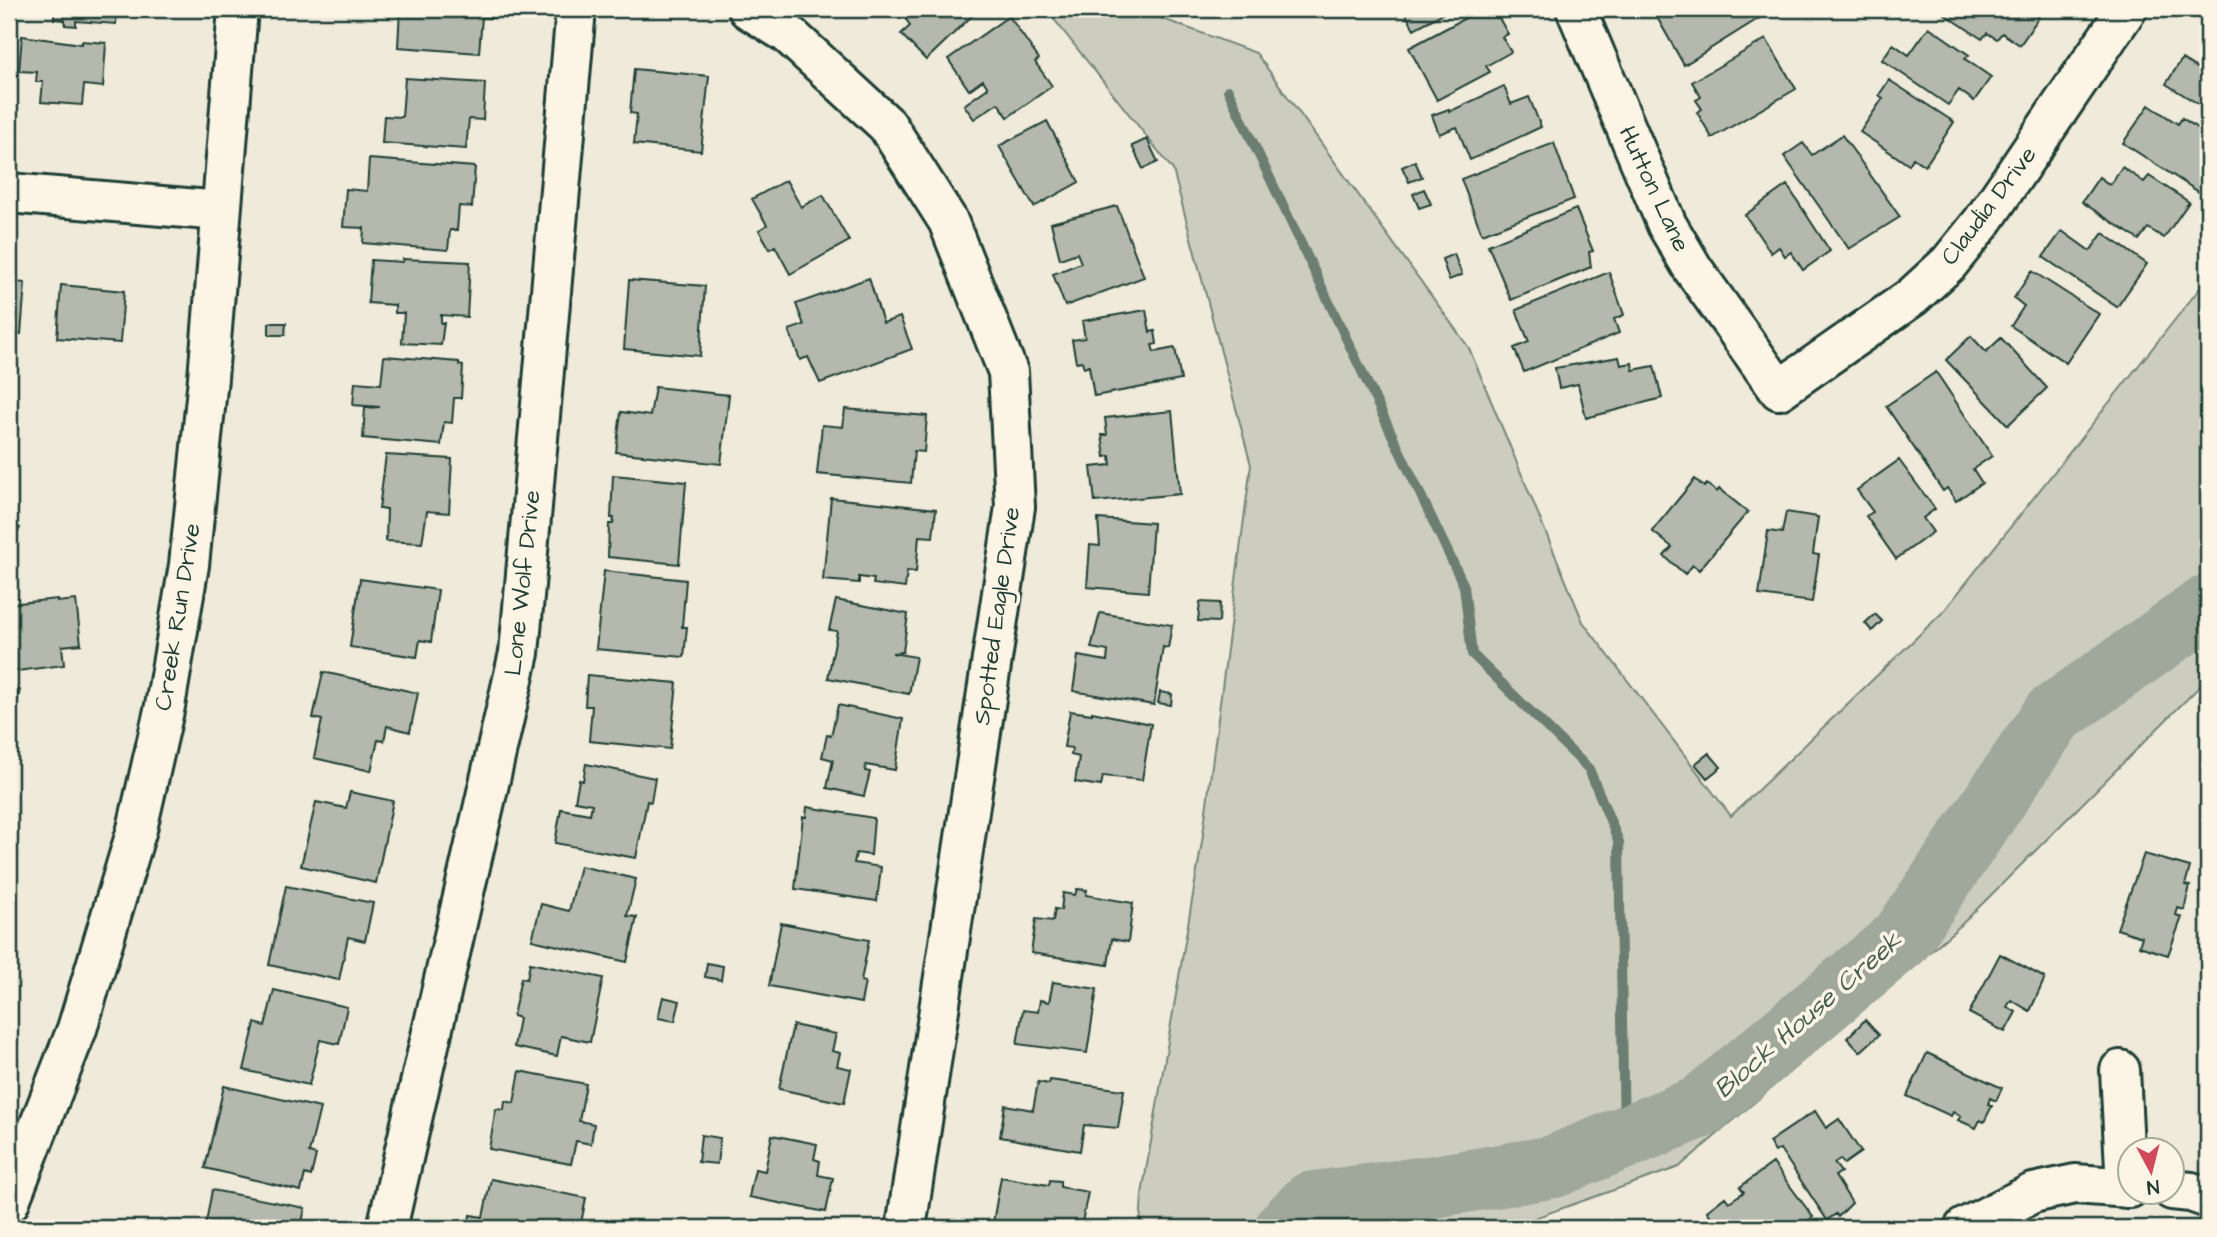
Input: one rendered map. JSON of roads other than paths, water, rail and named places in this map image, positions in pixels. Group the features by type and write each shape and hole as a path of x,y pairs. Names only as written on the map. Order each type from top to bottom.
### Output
{"street":[{"name":"Creek Run Drive","path":"9,1203 81,1016 138,829 165,706 189,565 208,378 238,9"},
{"name":"Lone Wolf Drive","path":"387,1228 519,653 576,9"},
{"name":"Spotted Eagle Drive","path":"748,9 788,34 887,125 948,221 1007,372 1015,507 906,1228"},
{"name":"Hutton Lane","path":"1576,9 1667,225 1693,269 1779,390"},
{"name":"Claudia Drive","path":"1779,390 1912,297 1949,263 1983,221 2127,9"},
{"path":"9,193 221,211"},
{"path":"2120,1070 2124,1136"},
{"path":"1964,1228 2033,1193 2075,1184 2116,1187"},
{"path":"2186,1192 2208,1199"}],"waterway":[{"path":"1228,90 1464,586 1472,654 1589,769 1619,842 1624,1137"},
{"name":"Block House Creek","path":"1286,1228 1311,1203 1552,1167 1700,1107 1901,939 2053,715 2208,606"}]}
